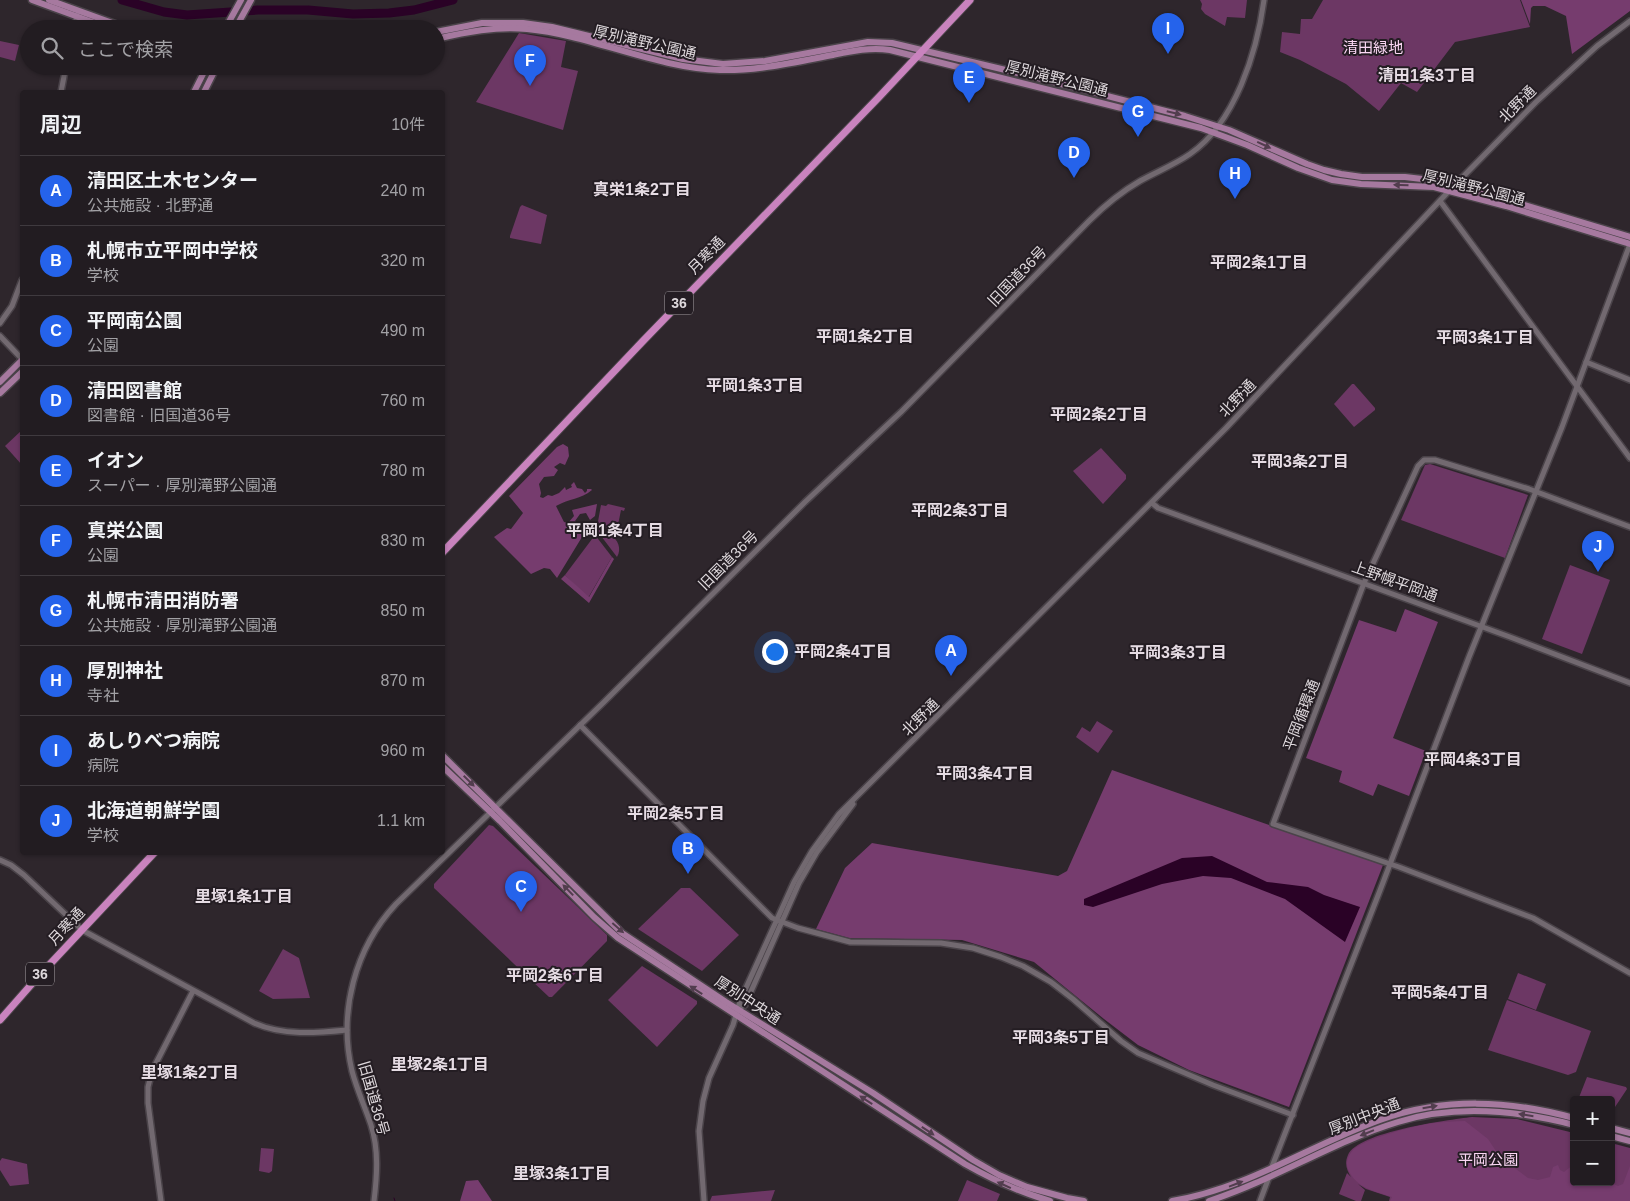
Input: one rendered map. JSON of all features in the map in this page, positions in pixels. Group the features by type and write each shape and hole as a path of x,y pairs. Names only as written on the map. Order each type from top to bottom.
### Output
{"highway":[{"name":"月寒通","path":"445,549 970,0"},
{"name":"月寒通","path":"0,1020 152,855"}],"main road":[{"path":"32,0 98,20"},
{"path":"49,0 91,20"},
{"path":"240,20 251,0"},
{"path":"230,20 241,1"},
{"name":"厚別滝野公園通","path":"445,30 482,23 530,23 683,59 723,64 765,60 868,42 892,43 920,53 1185,116 1298,168 1332,180 1361,184 1418,186 1450,191 1604,232 1630,236"},
{"name":"厚別滝野公園通","path":"445,37 496,28 526,29 566,36 675,64 718,70 766,67 868,49 880,48 920,53"},
{"path":"195,90 202,75"},
{"path":"205,90 212,75"},
{"name":"厚別滝野公園通","path":"1216,129 1244,136 1307,164 1341,174 1368,177 1418,178 1456,185 1604,232 1630,244"},
{"path":"0,382 20,361"},
{"path":"0,394 20,374"},
{"name":"厚別中央通","path":"445,758 494,810 622,932 965,1164 991,1179 1023,1193 1050,1201"},
{"name":"厚別中央通","path":"445,769 494,810"},
{"name":"厚別中央通","path":"738,1012 873,1093 999,1175 1027,1187 1084,1201"},
{"name":"厚別中央通","path":"1172,1201 1209,1193 1271,1170 1380,1120 1427,1107 1458,1104 1501,1104 1531,1108 1570,1117"},
{"name":"厚別中央通","path":"1209,1201 1268,1178 1366,1133 1397,1122 1428,1115 1460,1111 1502,1112 1536,1116 1570,1124"},
{"path":"1615,1129 1630,1133"},
{"path":"1615,1137 1630,1141"}],"street":[{"name":"旧国道36号","path":"374,1201 377,1167 374,1139 352,1071 347,1030 350,995 356,971 374,932 396,904 494,810 805,502 901,412 1089,220 1119,194 1188,155 1216,129 1232,106 1246,71 1256,40 1264,0"},
{"path":"76,20 78,14"},
{"name":"北野通","path":"704,1201 699,1146 701,1116 709,1078 738,1012 745,1005 794,882 812,851 839,814 1226,428 1440,201 1560,79 1597,46 1630,21"},
{"path":"61,90 64,75"},
{"path":"1440,201 1630,458"},
{"path":"1260,1201 1481,626 1534,491 1557,439 1630,244"},
{"path":"0,323 12,306 20,285"},
{"path":"0,336 20,357"},
{"path":"1586,362 1630,380"},
{"name":"平岡循環通","path":"1630,527 1534,491 1435,460 1424,460 1418,466 1364,582 1273,824 1390,864 1533,918 1630,973"},
{"name":"上野幌平岡通","path":"1152,503 1177,515 1364,582 1630,683"},
{"path":"580,725 772,918 850,942 941,942 973,948 1001,957 1023,966 1052,982 1138,1054 1204,1082 1293,1115"},
{"path":"0,860 11,865 24,875 82,930 193,991 266,1028 296,1032 347,1030"},
{"path":"161,1201 148,1103 148,1087 154,1066 193,991"}],"green space":[{"path":"1200,0 1247,0 1245,18 1227,17 1225,26 1205,14 1201,9 1202,4"},
{"name":"清田緑地","path":"1323,0 1520,0 1530,27 1455,42 1417,92 1401,83 1379,111 1346,84 1300,60 1280,52 1282,32 1300,34 1301,19 1312,19"},
{"path":"1521,0 1630,0 1630,11 1572,54 1566,16 1545,6 1533,6 1531,8 1530,24"},
{"path":"519,33 566,41 561,67 578,71 563,130 476,102"},
{"path":"0,41 19,45 15,61 0,57"},
{"path":"522,205 547,215 541,244 510,238"},
{"path":"1352,384 1375,408 1354,427 1334,404"},
{"path":"20,432 20,463 5,446"},
{"path":"563,444 568,447 569,456 565,465 560,463 554,467 558,470 554,476 544,477 539,484 540,497 552,496 559,493 565,487 566,490 572,487 571,485 574,482 577,488 582,489 585,493 587,489 591,489 583,496 556,506 564,522 568,523 574,516 572,510 597,504 595,516 590,520 586,513 580,514 575,521 581,526 582,537 557,578 550,569 544,568 531,574 494,537 507,528 511,529 523,513 509,496 557,447"},
{"path":"1101,448 1126,475 1126,479 1103,504 1073,471"},
{"path":"1430,464 1528,495 1505,558 1401,520 1425,465"},
{"path":"608,504 625,508 624,511 621,510 618,525 615,528 612,527 611,530 597,527 601,505 606,506"},
{"path":"598,529 610,532 610,535 617,542 619,551 617,557 598,532"},
{"path":"595,535 612,557 588,598 565,575"},
{"path":"612,557 614,559 589,603 561,579 565,575 589,597"},
{"path":"1570,565 1610,580 1582,654 1542,639"},
{"path":"1405,609 1438,622 1393,738 1426,751 1409,796 1378,784 1373,796 1339,782 1342,771 1306,758 1359,620 1396,632"},
{"path":"1097,721 1113,731 1098,753 1076,737 1082,727 1090,732"},
{"path":"1112,770 1383,865 1289,1107 1189,1070 1138,1045 1034,962 962,940 849,938 816,929 845,868 872,843 1058,876 1067,871"},
{"path":"489,825 493,826 607,935 607,941 552,997 549,997 434,888 434,884"},
{"path":"681,888 690,888 739,935 702,971 638,929"},
{"path":"283,949 299,958 310,998 273,999 259,991"},
{"path":"642,966 697,1001 697,1004 657,1047 608,1000"},
{"path":"1518,973 1546,984 1536,1010 1508,999"},
{"path":"1507,1000 1591,1031 1576,1072 1568,1075 1488,1050"},
{"path":"1587,1077 1626,1087 1627,1089 1615,1107 1615,1096 1580,1096"},
{"name":"平岡公園","path":"1472,1117 1517,1119 1570,1132 1570,1186 1615,1186 1615,1144 1630,1148 1630,1201 1389,1201 1390,1197 1366,1189 1358,1184 1365,1190 1361,1201 1356,1201 1339,1194 1347,1173 1351,1177 1346,1161 1348,1155 1355,1147 1368,1140 1404,1128"},
{"name":"平岡公園","path":"1465,1121 1488,1139 1500,1157 1528,1178 1538,1180 1550,1177 1553,1167 1558,1165 1560,1170 1564,1172 1570,1167 1570,1186 1618,1186 1623,1184 1630,1166 1630,1201 1390,1201 1392,1197 1366,1188 1351,1175 1347,1161 1352,1151 1360,1145 1405,1129 1445,1122"},
{"path":"261,1148 274,1149 272,1171 269,1173 259,1171"},
{"path":"2,1158 27,1164 29,1184 10,1186 0,1170"},
{"path":"478,1180 492,1201 460,1201 466,1181"},
{"path":"967,1180 1000,1194 997,1201 958,1201"},
{"path":"775,1190 771,1201 710,1201 712,1196"}],"shaded area":[{"path":"1212,856 1267,882 1308,887 1324,895 1360,907 1345,942 1285,899 1231,878 1203,876 1162,884 1093,907 1084,905 1084,899 1182,858"}],"waterway":[{"path":"122,0 164,12 187,15 258,10 308,10 353,14 389,13 414,10 453,0"}],"place":[{"name":"あしりべつ病院","path":"1168,54"},
{"name":"真栄公園","path":"530,86"},
{"name":"イオン","path":"969,103"},
{"name":"札幌市清田消防署","path":"1138,137"},
{"name":"清田図書館","path":"1074,178"},
{"name":"厚別神社","path":"1235,199"},
{"name":"北海道朝鮮学園","path":"1598,572"},
{"name":"清田区土木センター","path":"951,676"},
{"name":"札幌市立平岡中学校","path":"688,874"},
{"name":"平岡南公園","path":"521,912"}],"district":[{"name":"清田1条3丁目","path":"1427,75"},
{"name":"真栄1条2丁目","path":"642,189"},
{"name":"平岡2条1丁目","path":"1259,262"},
{"name":"平岡1条2丁目","path":"865,336"},
{"name":"平岡3条1丁目","path":"1485,337"},
{"name":"平岡1条3丁目","path":"755,385"},
{"name":"平岡2条2丁目","path":"1099,414"},
{"name":"平岡3条2丁目","path":"1300,461"},
{"name":"平岡2条3丁目","path":"960,510"},
{"name":"平岡1条4丁目","path":"615,530"},
{"name":"平岡2条4丁目","path":"843,651"},
{"name":"平岡3条3丁目","path":"1178,652"},
{"name":"平岡4条3丁目","path":"1473,759"},
{"name":"平岡3条4丁目","path":"985,773"},
{"name":"平岡2条5丁目","path":"676,813"},
{"name":"里塚1条1丁目","path":"244,896"},
{"name":"平岡2条6丁目","path":"555,975"},
{"name":"平岡5条4丁目","path":"1440,992"},
{"name":"平岡3条5丁目","path":"1061,1037"},
{"name":"里塚2条1丁目","path":"440,1064"},
{"name":"里塚1条2丁目","path":"190,1072"},
{"name":"里塚3条1丁目","path":"562,1173"}]}
